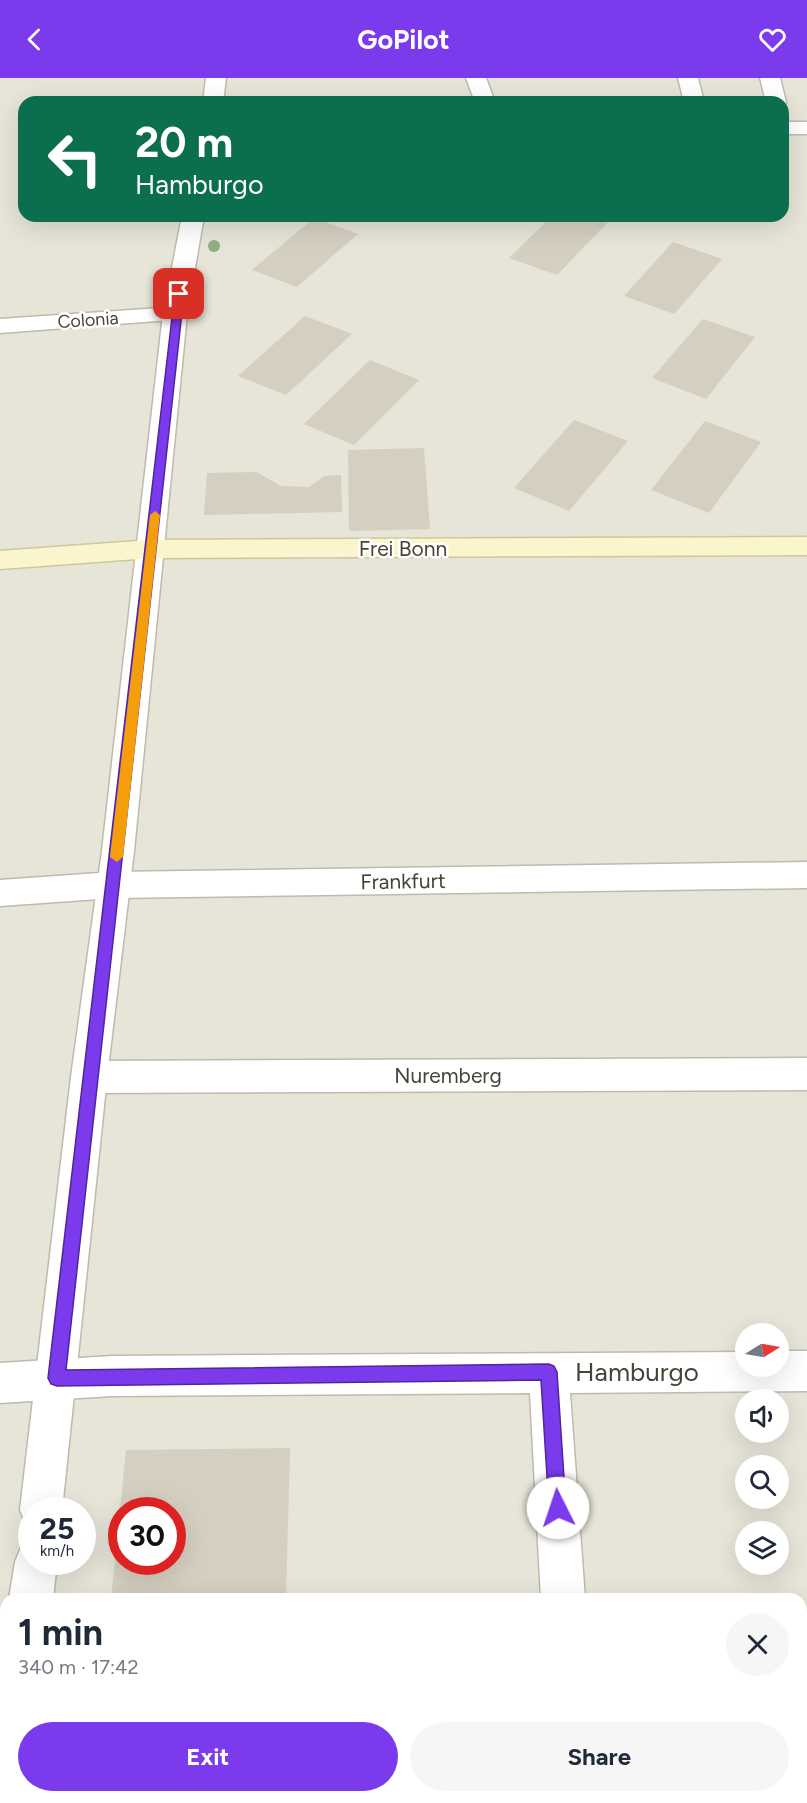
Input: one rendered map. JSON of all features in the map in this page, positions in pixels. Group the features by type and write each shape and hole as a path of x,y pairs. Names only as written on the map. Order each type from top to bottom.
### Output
{"main road":[{"name":"Frei Bonn","path":"0,560 152,549 807,546"}],"street":[{"path":"214,96 216,78"},
{"path":"476,78 483,96"},
{"path":"688,78 692,96"},
{"path":"770,78 774,96"},
{"path":"789,128 807,128"},
{"path":"43,1497 89,1077 152,549 176,314 192,222"},
{"name":"Colonia","path":"0,326 176,314"},
{"name":"Frankfurt","path":"0,893 113,885 807,875"},
{"name":"Nuremberg","path":"89,1077 807,1074"},
{"name":"Hamburgo","path":"0,1383 57,1378 807,1371"},
{"path":"549,1372 563,1593"},
{"path":"32,1593 34,1575"}],"shaded area":[{"path":"0,78 807,78 807,1593 0,1593"}],"building":[{"path":"309,222 325,222 358,234 297,287 252,270"},
{"path":"546,222 608,222 557,275 509,258"},
{"path":"673,242 722,259 674,314 624,296"},
{"path":"305,316 352,334 286,395 238,376"},
{"path":"703,319 755,337 706,399 652,378"},
{"path":"370,360 419,380 354,445 304,424"},
{"path":"574,420 628,441 569,511 514,488"},
{"path":"705,421 761,442 709,513 651,490"},
{"path":"424,448 430,529 349,531 348,450"},
{"path":"257,472 281,486 309,487 324,476 341,475 342,512 204,515 207,473"},
{"path":"290,1448 286,1593 112,1593 113,1575 186,1575 186,1497 121,1497 126,1450"}],"slow traffic":[{"path":"117,857 155,515"}],"route":[{"path":"179,294 120,828 89,1077 57,1378 549,1372 558,1508"}]}
